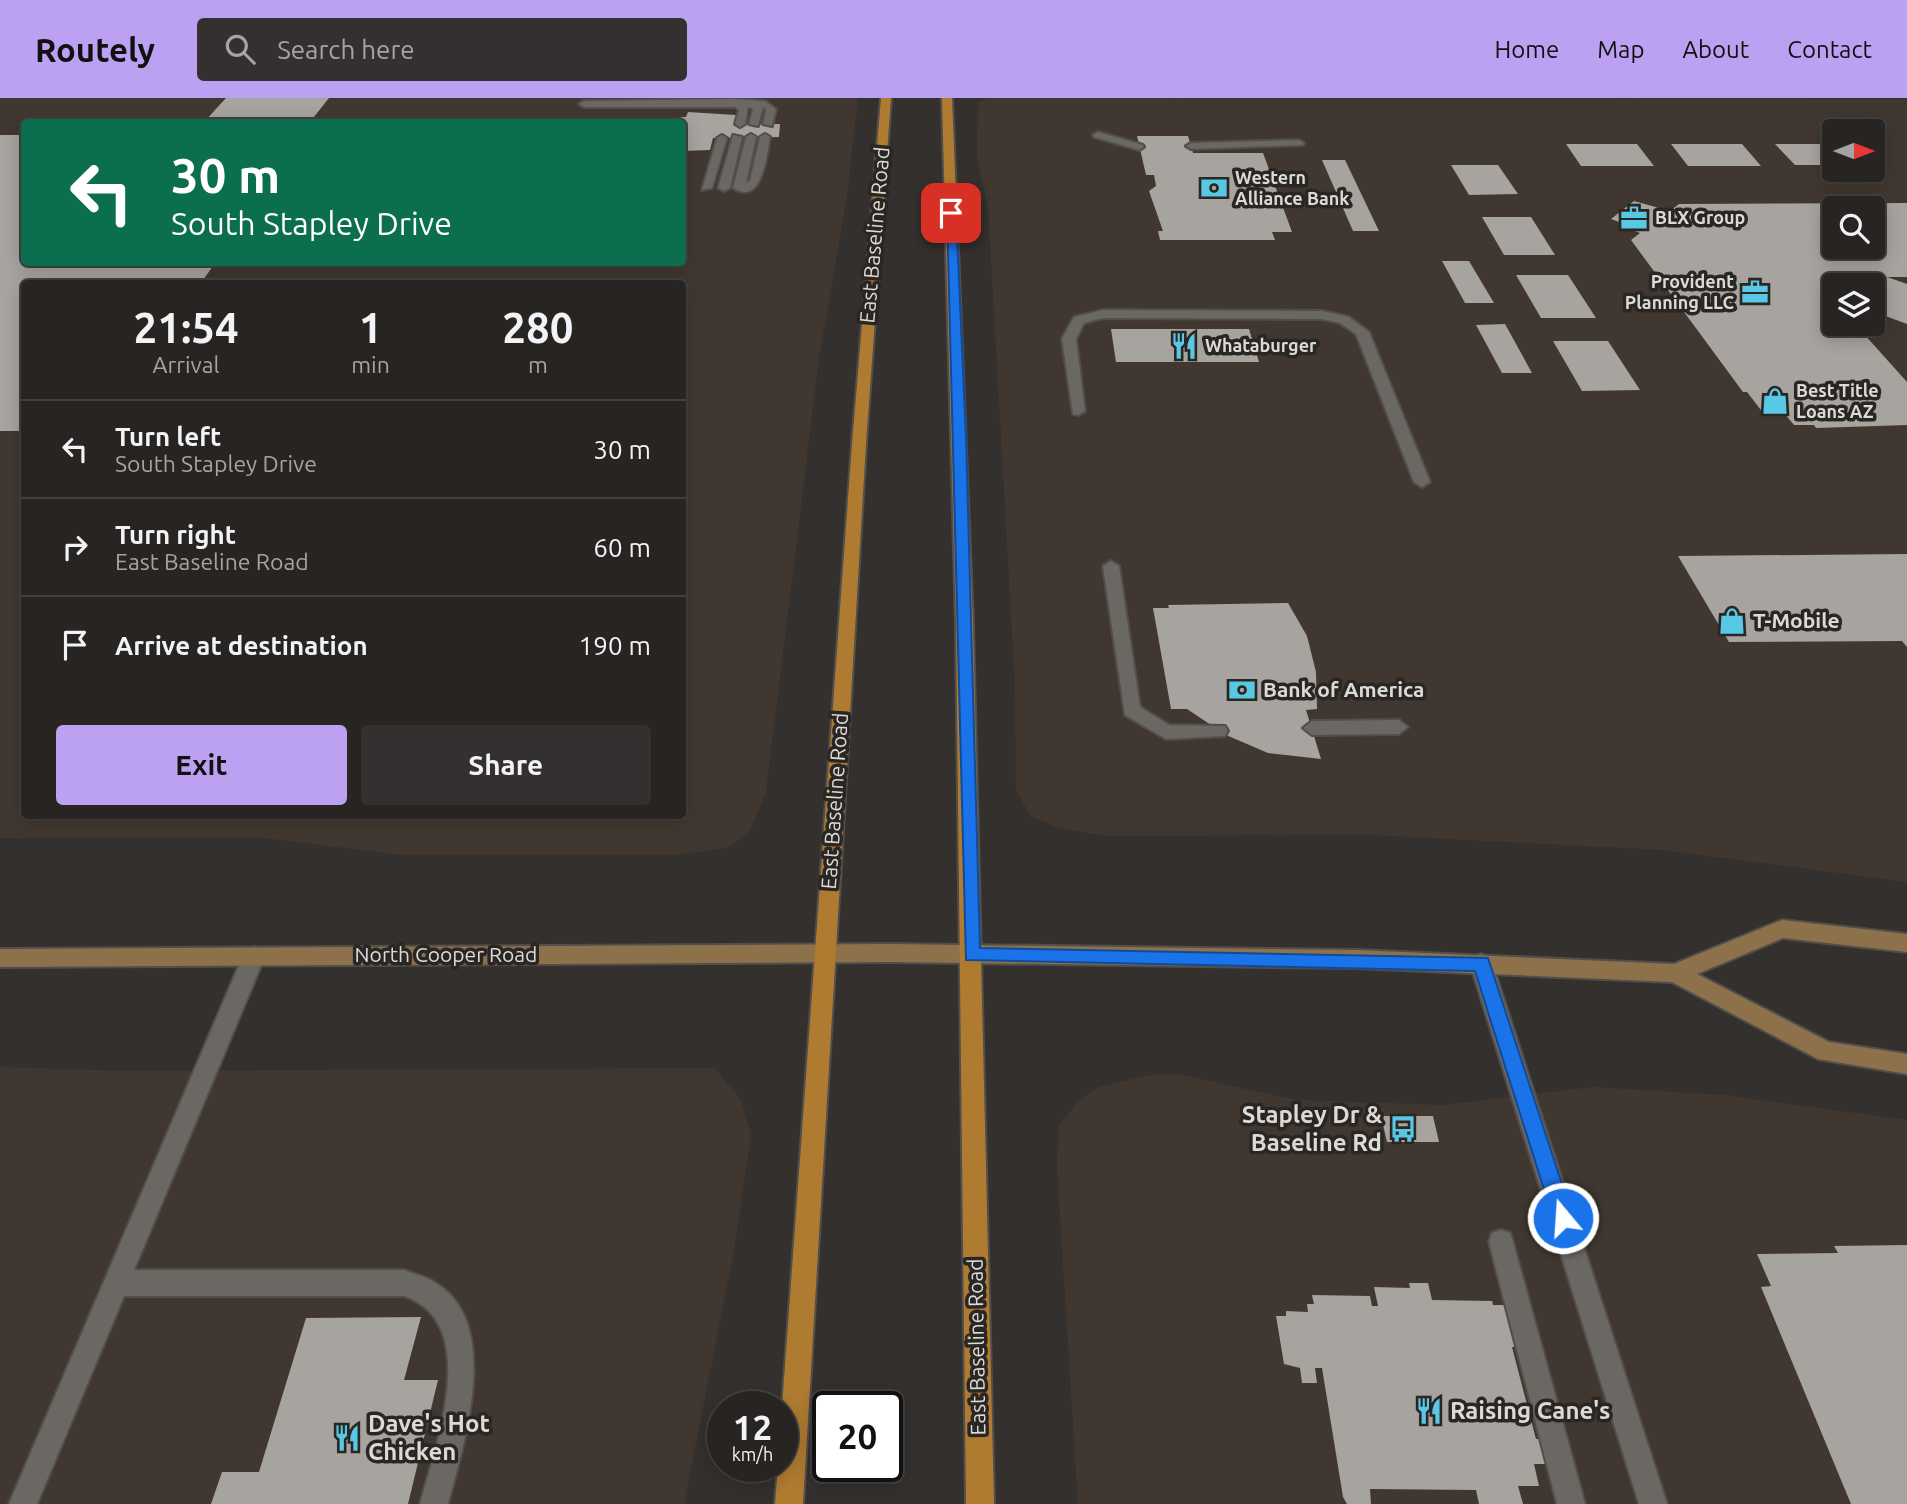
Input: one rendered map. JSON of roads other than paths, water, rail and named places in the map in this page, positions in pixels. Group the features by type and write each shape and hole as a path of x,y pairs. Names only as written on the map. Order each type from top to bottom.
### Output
{"main road":[{"name":"East Baseline Road","path":"789,1504 824,953 886,98"},
{"name":"East Baseline Road","path":"947,98 960,437 972,955 980,1504"},
{"path":"1675,973 1782,929 1907,943"},
{"name":"North Cooper Road","path":"0,958 892,953 1481,963 1675,973"},
{"path":"1675,973 1826,1052 1907,1064"}],"lane":[{"path":"735,102 744,109 740,124"},
{"path":"748,102 758,108 754,124"},
{"path":"584,104 748,102 765,104 771,110 768,124"},
{"path":"719,103 729,108 727,115"},
{"path":"1098,135 1118,143 1139,146"},
{"path":"724,187 737,137"},
{"path":"751,137 743,187 755,181 765,137"},
{"path":"706,188 722,138"},
{"path":"1191,146 1299,143"},
{"path":"1079,411 1069,339 1079,320 1103,314 1322,315 1344,320 1362,332 1422,482"},
{"path":"1111,566 1131,710 1166,732 1219,730"},
{"path":"1312,728 1399,727"},
{"path":"23,1504 254,956"},
{"path":"1481,963 1653,1504"},
{"path":"1501,1242 1572,1504"},
{"path":"116,1283 404,1283 429,1292 448,1313 460,1340 464,1373 434,1504"}],"place":[{"name":"Western Alliance Bank","path":"1214,188"},
{"name":"BLX Group","path":"1634,218"},
{"name":"Provident Planning LLC","path":"1755,292"},
{"name":"Whataburger","path":"1184,346"},
{"name":"Best Title Loans AZ","path":"1775,401"},
{"name":"T-Mobile","path":"1732,621"},
{"name":"Bank of America","path":"1242,690"},
{"name":"Stapley Dr & Baseline Rd","path":"1403,1129"},
{"name":"Raising Cane's","path":"1429,1411"},
{"name":"Dave's Hot Chicken","path":"347,1438"}]}
